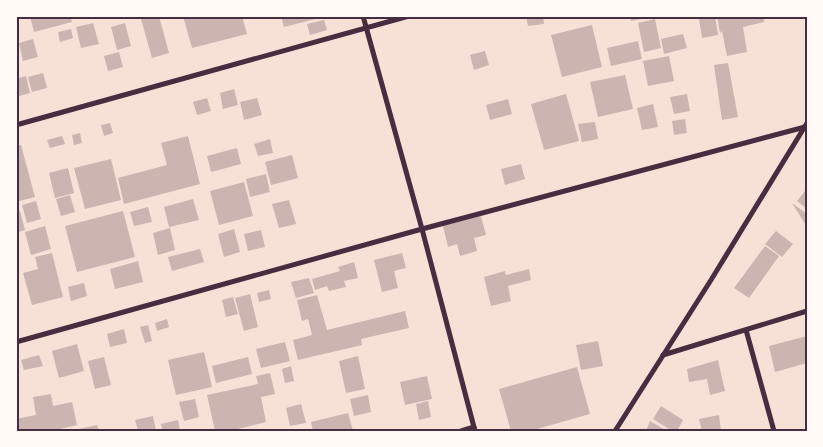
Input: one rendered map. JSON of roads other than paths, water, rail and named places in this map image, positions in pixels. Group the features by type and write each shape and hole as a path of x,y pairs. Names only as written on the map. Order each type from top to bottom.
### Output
{"street":[{"path":"363,16 475,429 461,431"},
{"path":"16,125 409,16"},
{"path":"16,342 806,125"},
{"path":"615,431 806,125"},
{"path":"663,356 807,311"},
{"path":"746,330 774,431"}]}
